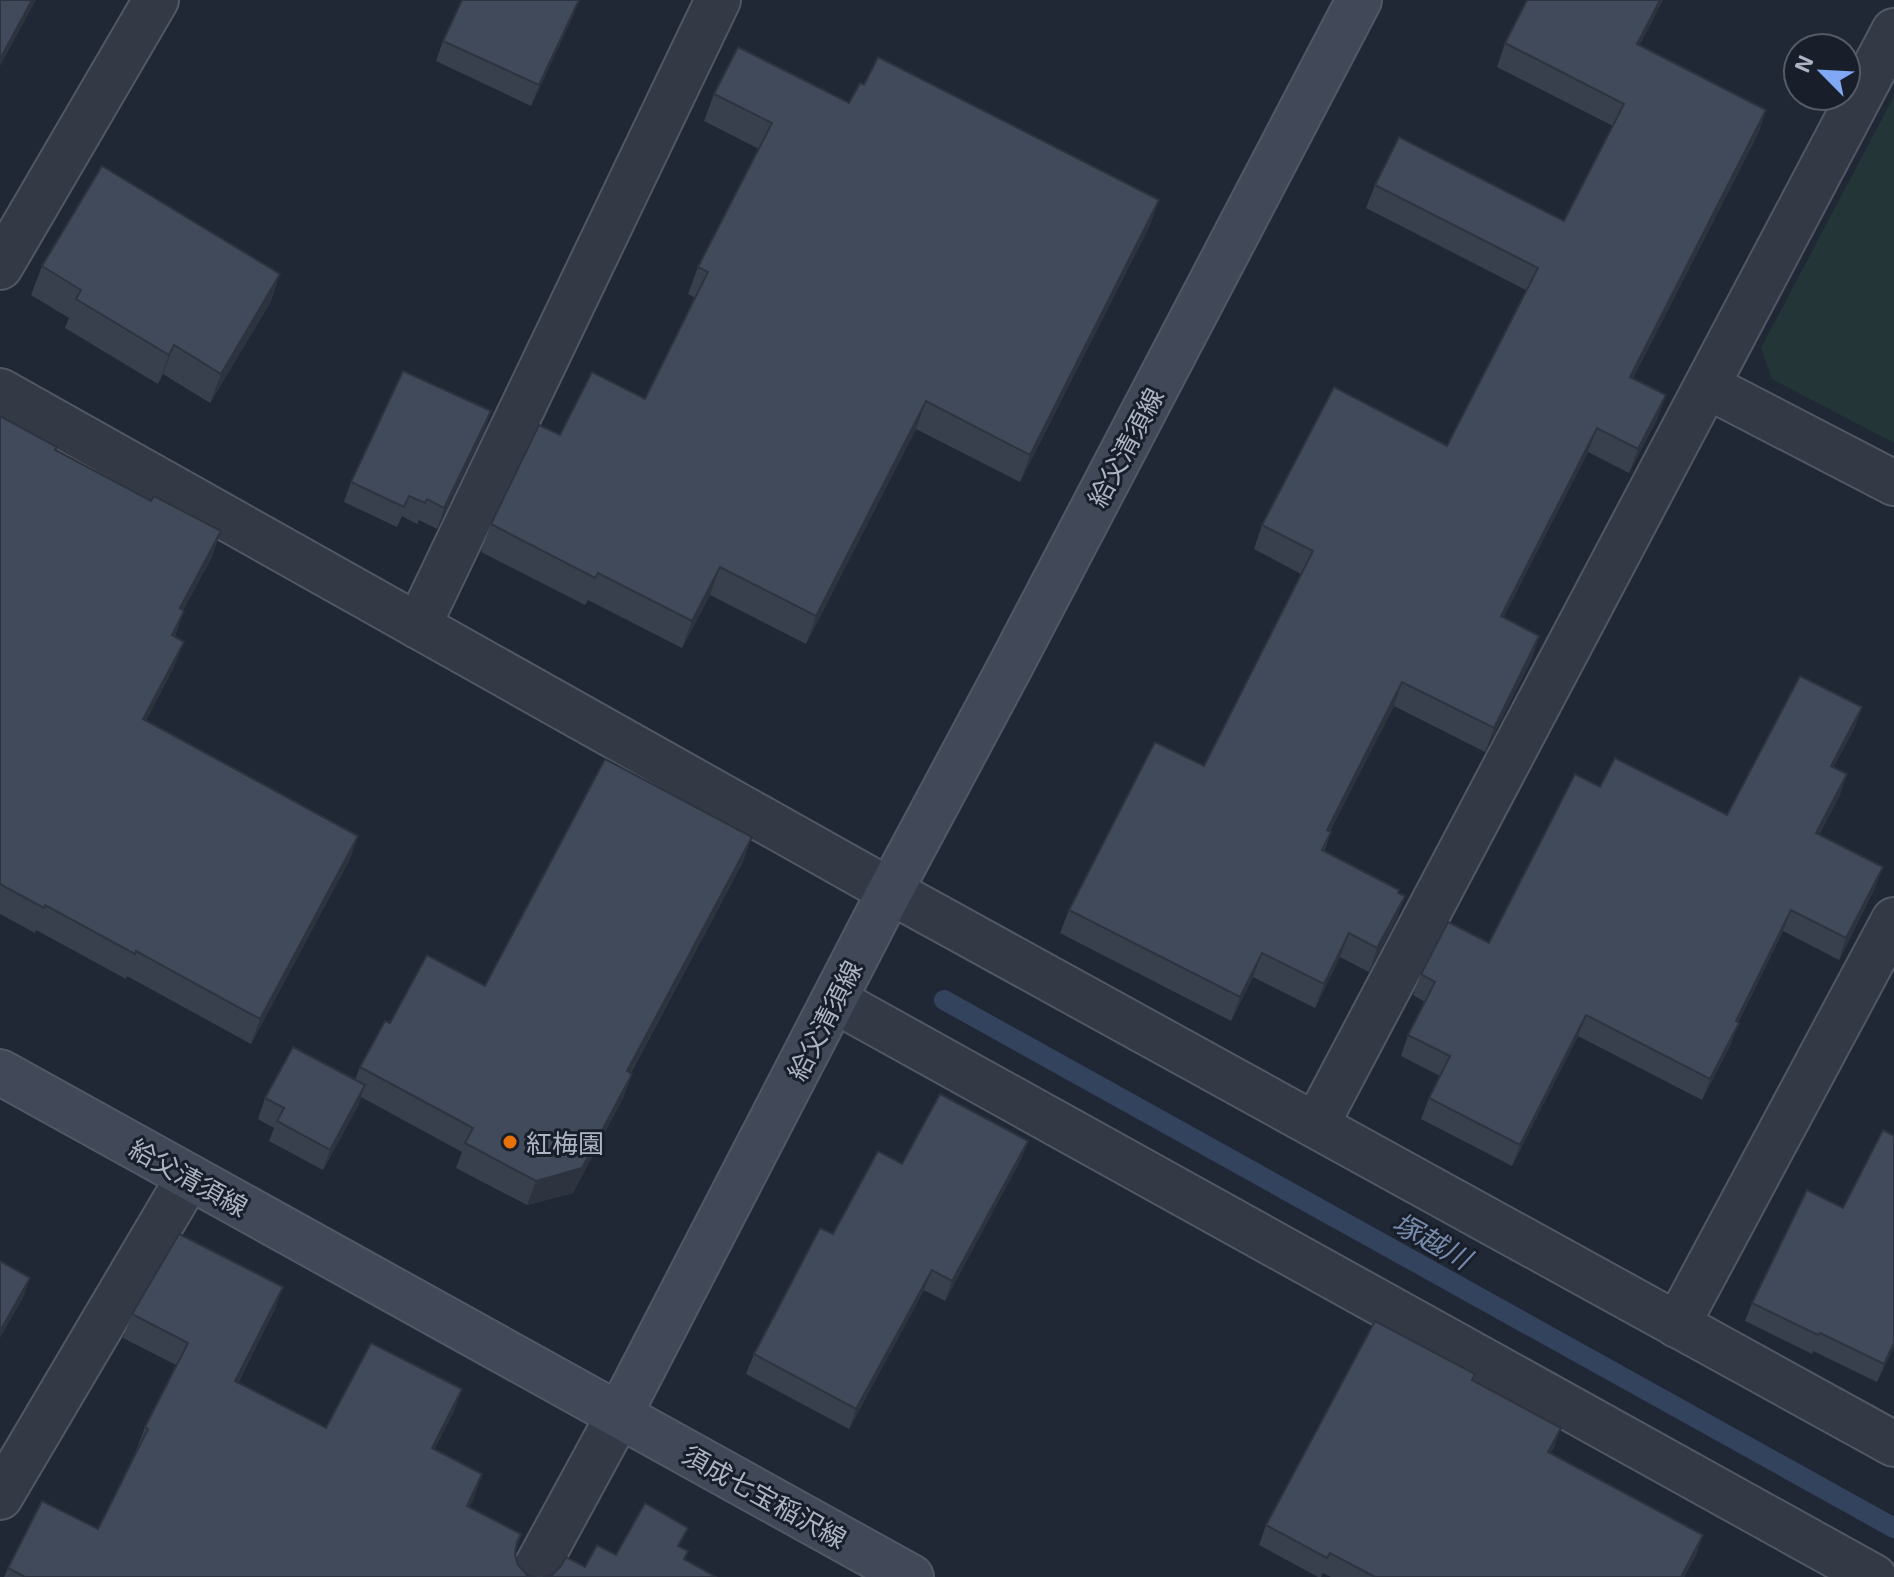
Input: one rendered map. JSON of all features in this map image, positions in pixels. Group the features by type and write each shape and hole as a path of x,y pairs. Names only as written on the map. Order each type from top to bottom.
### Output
{"main road":[{"name":"給父清須線","path":"0,1072 619,1415 890,891 1359,0"},
{"name":"須成七宝稲沢線","path":"619,1415 911,1577"}],"street":[{"path":"0,267 156,0"},
{"path":"418,626 718,0"},
{"path":"1316,1125 1894,31"},
{"path":"1707,386 1894,483"},
{"path":"0,391 890,891 1894,1444"},
{"path":"1677,1325 1894,920"},
{"path":"834,1000 1874,1577"},
{"path":"0,1497 189,1177"},
{"path":"531,1577 619,1415"}],"shaded area":[{"path":"1894,96 1894,443 1772,379 1761,348"}],"building":[{"path":"0,0 32,0 0,59"},
{"path":"462,0 579,0 539,85 443,41"},
{"path":"1527,0 1660,0 1637,44 1766,110 1630,377 1666,395 1638,449 1597,428 1501,616 1539,636 1494,728 1402,682 1327,830 1331,832 1322,850 1405,896 1377,948 1349,933 1324,984 1262,953 1240,997 1069,910 1155,742 1204,766 1313,551 1262,525 1334,387 1447,446 1538,268 1375,185 1399,137 1564,221 1624,104 1505,43"},
{"path":"738,47 849,103 860,83 864,85 878,57 1159,200 1030,455 926,401 816,616 720,567 692,621 598,573 595,578 491,524 539,425 560,435 592,372 645,399 708,272 698,267 772,123 714,94"},
{"path":"102,166 280,274 221,374 174,345 169,355 76,299 81,290 42,266"},
{"path":"403,371 491,411 444,508 427,499 425,503 409,496 404,507 351,482"},
{"path":"0,416 57,447 55,450 151,501 154,496 221,531 180,608 184,611 172,635 184,642 143,719 358,836 260,1019 136,951 135,954 0,884"},
{"path":"1800,676 1862,707 1831,766 1847,774 1816,833 1883,867 1846,938 1791,910 1710,1079 1586,1015 1520,1145 1429,1098 1450,1056 1408,1035 1435,982 1421,974 1448,922 1489,943 1575,774 1600,787 1615,758 1727,815"},
{"path":"605,759 752,837 627,1071 632,1074 582,1168 536,1181 465,1143 473,1128 360,1067 385,1021 390,1023 427,955 485,986"},
{"path":"293,1047 365,1085 330,1150 277,1121 284,1108 265,1098"},
{"path":"940,1094 1028,1141 952,1281 932,1270 856,1409 754,1354 820,1228 833,1234 878,1151 902,1164"},
{"path":"1883,1130 1894,1136 1894,1343 1884,1364 1752,1303 1807,1190 1843,1208"},
{"path":"179,1234 283,1287 235,1381 326,1428 371,1343 462,1389 432,1448 482,1474 467,1506 521,1534 515,1554 518,1565 527,1575 536,1577 25,1577 8,1568 42,1501 98,1529 188,1343 132,1314"},
{"path":"0,1261 30,1278 0,1331"},
{"path":"1375,1321 1475,1374 1472,1380 1561,1428 1548,1452 1703,1535 1681,1577 1375,1577 1330,1553 1327,1558 1266,1525"},
{"path":"645,1503 688,1528 678,1546 688,1551 684,1559 716,1577 543,1577 552,1575 566,1557 585,1567 597,1545 616,1555"}],"waterway":[{"name":"塚越川","path":"944,1000 1894,1528"}],"place":[{"name":"紅梅園","path":"510,1142"}]}
